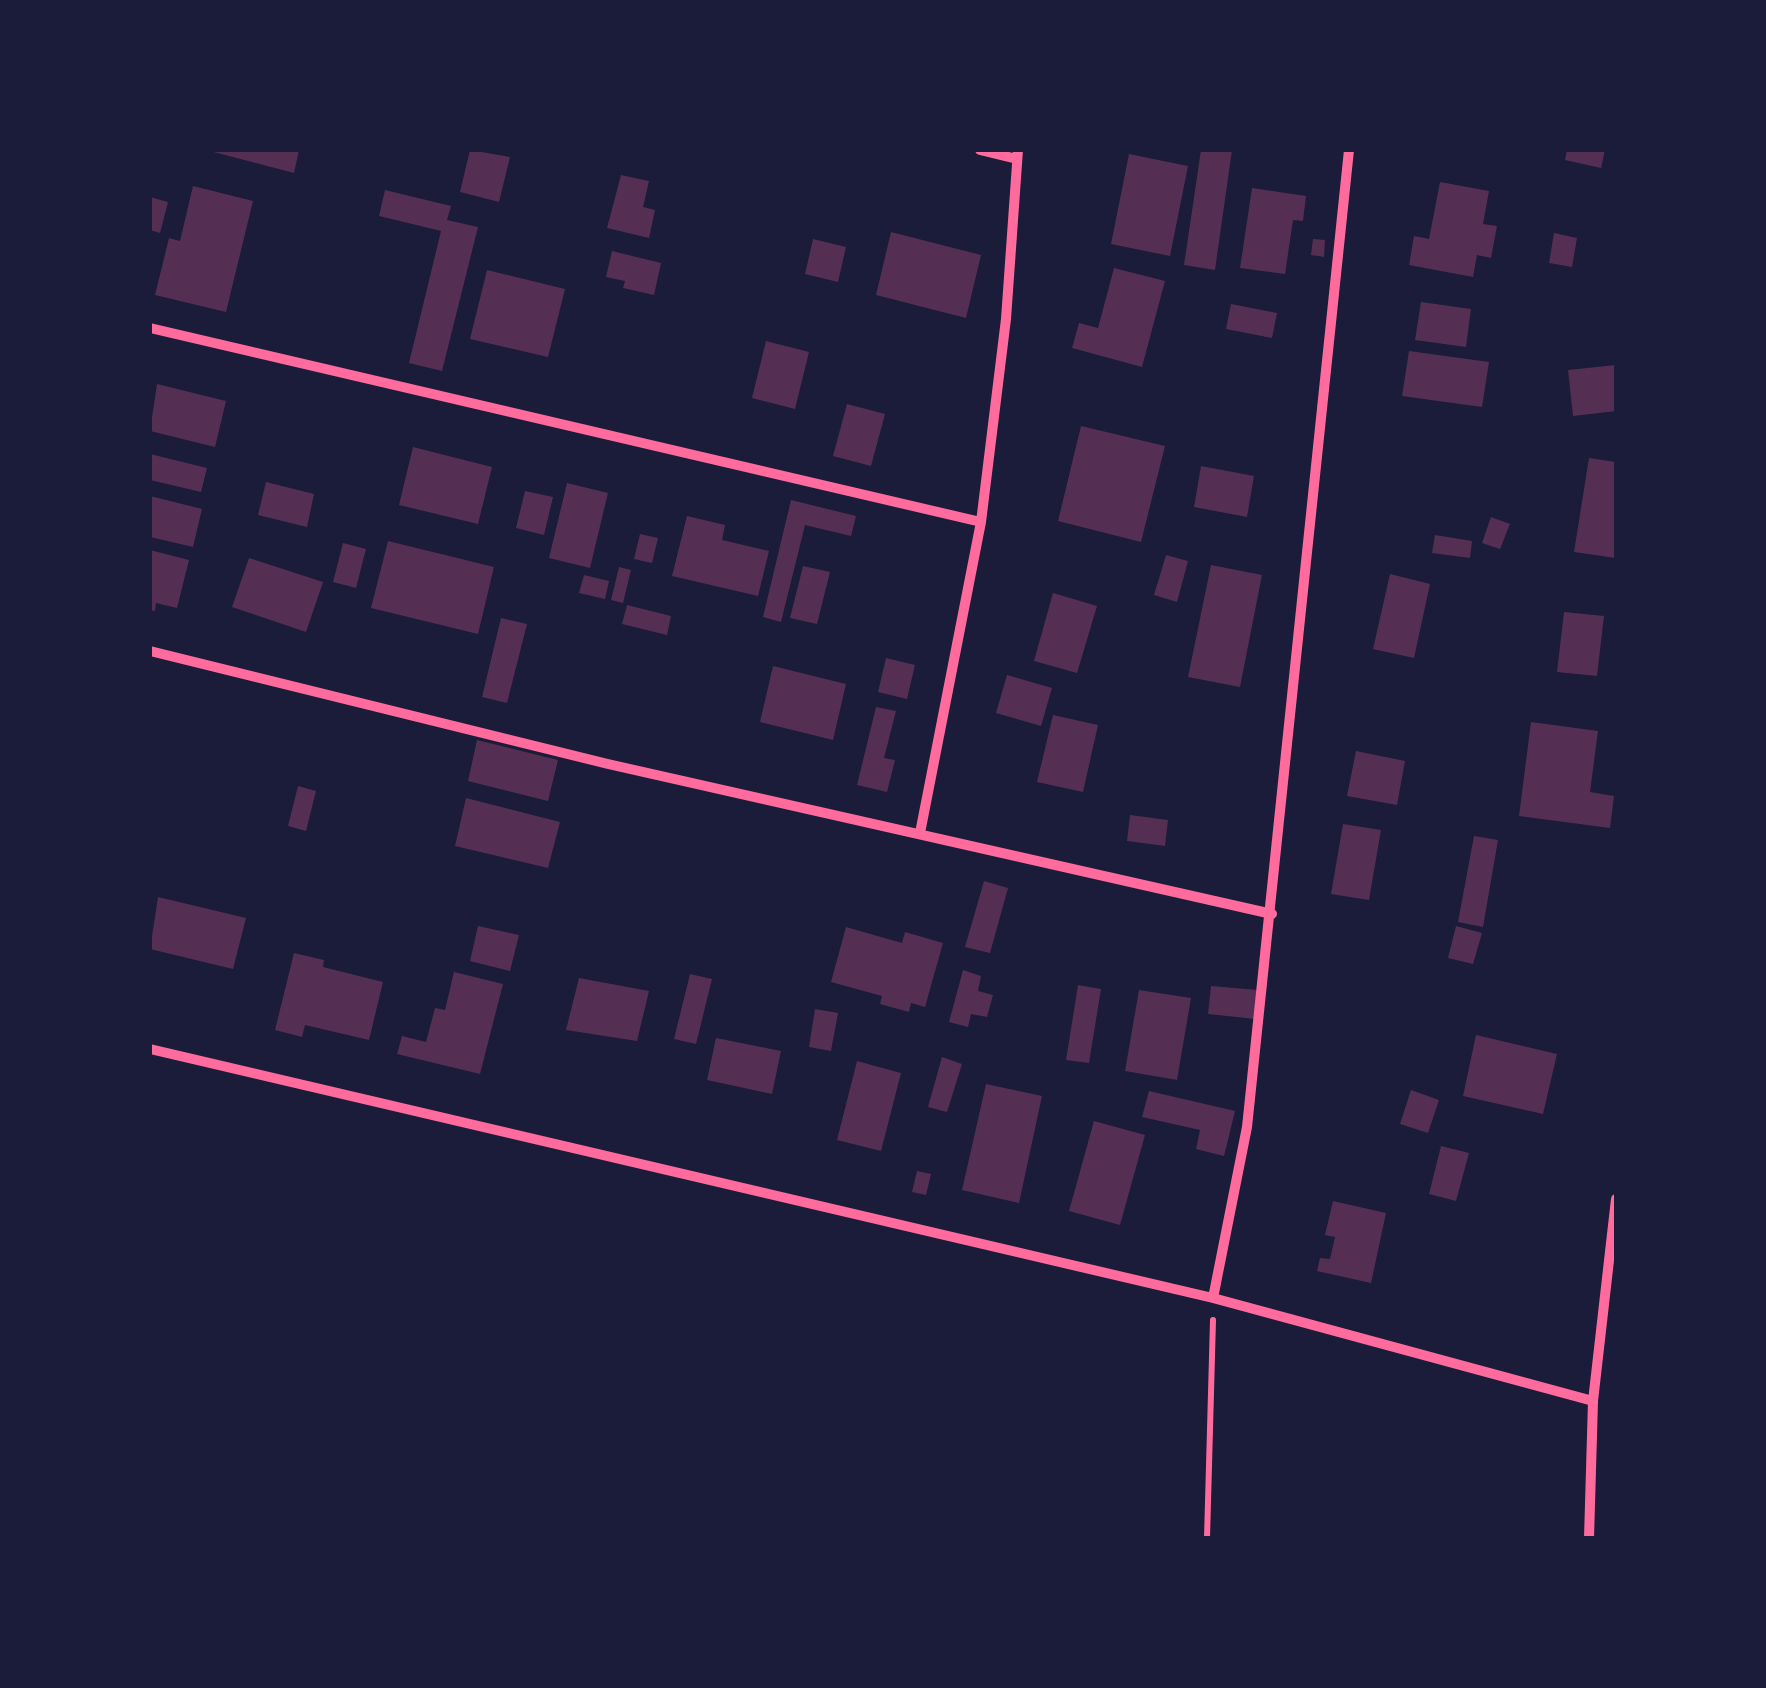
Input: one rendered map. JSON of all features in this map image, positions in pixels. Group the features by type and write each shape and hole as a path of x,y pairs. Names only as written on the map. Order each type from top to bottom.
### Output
{"street":[{"path":"920,832 981,522 1006,319 1018,154 980,150"},
{"path":"1213,1298 1247,1128 1349,150"},
{"path":"150,328 981,522"},
{"path":"150,650 608,764 1272,914"},
{"path":"150,1049 1213,1298 1592,1400"},
{"path":"1589,1538 1592,1400 1616,1199"}],"path":[{"path":"1207,1538 1214,1412 1213,1298"}],"building":[{"path":"206,150 299,150 294,173"},
{"path":"470,150 510,157 499,202 460,192"},
{"path":"1201,150 1232,150 1215,270 1184,265"},
{"path":"1567,150 1605,150 1601,168 1565,160"},
{"path":"1129,154 1188,166 1170,256 1111,244"},
{"path":"621,175 649,181 643,207 655,210 649,238 607,228"},
{"path":"1440,182 1489,191 1483,224 1497,226 1491,258 1477,255 1473,277 1409,265 1414,236 1429,239"},
{"path":"193,186 253,201 226,312 155,295 169,238 180,241"},
{"path":"1252,188 1306,196 1303,221 1293,220 1285,274 1240,268"},
{"path":"385,190 451,206 447,220 478,227 442,371 409,363 441,231 379,216"},
{"path":"150,197 168,202 160,233 150,230"},
{"path":"891,232 981,255 966,318 876,295"},
{"path":"1554,233 1577,238 1572,267 1549,263"},
{"path":"813,239 846,247 838,282 805,274"},
{"path":"1313,239 1325,240 1324,257 1311,255"},
{"path":"612,251 661,263 654,295 623,288 625,281 606,277"},
{"path":"1114,268 1165,281 1142,367 1072,348 1079,323 1098,328"},
{"path":"487,270 565,289 548,357 470,339"},
{"path":"1421,302 1471,309 1466,347 1415,340"},
{"path":"1231,304 1277,313 1272,338 1226,329"},
{"path":"766,341 809,352 795,409 752,398"},
{"path":"1409,351 1489,362 1482,407 1402,396"},
{"path":"1616,365 1616,411 1573,416 1568,370"},
{"path":"157,384 226,401 215,447 150,431"},
{"path":"847,404 885,414 871,466 833,456"},
{"path":"1081,426 1165,446 1141,542 1058,521"},
{"path":"413,447 492,467 478,524 399,505"},
{"path":"150,454 207,468 201,492 150,480"},
{"path":"1589,458 1616,462 1616,558 1574,552"},
{"path":"1201,466 1254,476 1247,517 1194,507"},
{"path":"266,482 314,494 307,527 258,515"},
{"path":"567,483 608,493 590,568 549,558"},
{"path":"525,491 553,497 544,535 516,528"},
{"path":"150,496 202,509 193,547 150,537"},
{"path":"791,500 856,516 851,536 805,525 781,622 763,617"},
{"path":"687,516 725,525 722,540 769,551 758,596 672,576"},
{"path":"1491,517 1510,524 1500,549 1482,543"},
{"path":"640,534 658,538 652,563 634,559"},
{"path":"1435,535 1472,541 1470,558 1432,553"},
{"path":"388,541 494,567 478,634 371,608"},
{"path":"343,543 366,549 356,588 333,582"},
{"path":"150,550 189,560 177,608 156,603 155,611 150,610"},
{"path":"1166,555 1188,561 1177,602 1154,595"},
{"path":"249,558 323,582 306,632 232,607"},
{"path":"1211,565 1262,575 1240,687 1188,677"},
{"path":"803,566 830,572 817,624 790,618"},
{"path":"619,567 631,570 623,603 611,600"},
{"path":"1390,574 1430,584 1414,658 1373,649"},
{"path":"584,575 609,581 605,599 579,593"},
{"path":"1053,593 1097,606 1077,673 1034,661"},
{"path":"627,605 671,616 667,635 622,624"},
{"path":"1564,612 1604,616 1597,676 1557,672"},
{"path":"501,618 527,624 507,703 482,697"},
{"path":"886,658 915,665 907,699 878,692"},
{"path":"773,666 846,684 833,740 760,722"},
{"path":"1007,675 1052,688 1041,726 996,713"},
{"path":"876,707 896,711 884,758 895,760 887,792 857,785"},
{"path":"1053,715 1098,725 1083,792 1037,782"},
{"path":"1531,722 1598,731 1590,792 1614,796 1610,828 1519,816"},
{"path":"477,740 558,760 548,801 468,781"},
{"path":"1356,751 1405,761 1397,805 1347,796"},
{"path":"298,786 316,791 306,831 288,826"},
{"path":"466,798 560,822 548,868 455,846"},
{"path":"1130,815 1168,820 1165,846 1127,841"},
{"path":"1343,824 1381,830 1369,900 1331,894"},
{"path":"1474,836 1498,840 1483,927 1458,922"},
{"path":"984,881 1008,888 990,953 965,947"},
{"path":"158,897 246,918 233,969 150,949"},
{"path":"478,926 519,935 510,971 470,961"},
{"path":"1456,926 1482,933 1473,964 1448,958"},
{"path":"846,927 902,943 905,932 943,943 925,1007 911,1003 909,1012 880,1004 882,996 831,982"},
{"path":"294,953 324,960 323,967 383,982 369,1040 305,1025 302,1037 275,1030"},
{"path":"963,970 981,976 978,991 993,995 987,1017 971,1014 968,1027 949,1022"},
{"path":"454,972 503,984 480,1074 397,1054 402,1036 426,1042 435,1008 445,1010"},
{"path":"690,974 712,979 696,1044 674,1039"},
{"path":"579,978 649,991 637,1041 566,1030"},
{"path":"1078,985 1101,989 1089,1063 1066,1060"},
{"path":"1211,986 1258,990 1255,1019 1208,1014"},
{"path":"1139,990 1191,998 1177,1080 1125,1071"},
{"path":"815,1009 838,1013 831,1051 809,1047"},
{"path":"1476,1035 1557,1054 1543,1114 1463,1096"},
{"path":"716,1038 781,1051 772,1094 707,1080"},
{"path":"942,1057 962,1064 947,1112 928,1107"},
{"path":"857,1061 901,1073 881,1151 837,1140"},
{"path":"986,1084 1042,1096 1019,1203 962,1190"},
{"path":"1411,1090 1439,1100 1428,1133 1400,1124"},
{"path":"1149,1091 1235,1111 1224,1156 1196,1149 1200,1130 1142,1117"},
{"path":"1094,1121 1145,1135 1120,1225 1069,1211"},
{"path":"1441,1146 1469,1153 1456,1201 1429,1194"},
{"path":"917,1171 931,1174 926,1195 912,1192"},
{"path":"1333,1201 1386,1213 1371,1283 1317,1271 1320,1258 1330,1259 1335,1237 1325,1235"}]}
